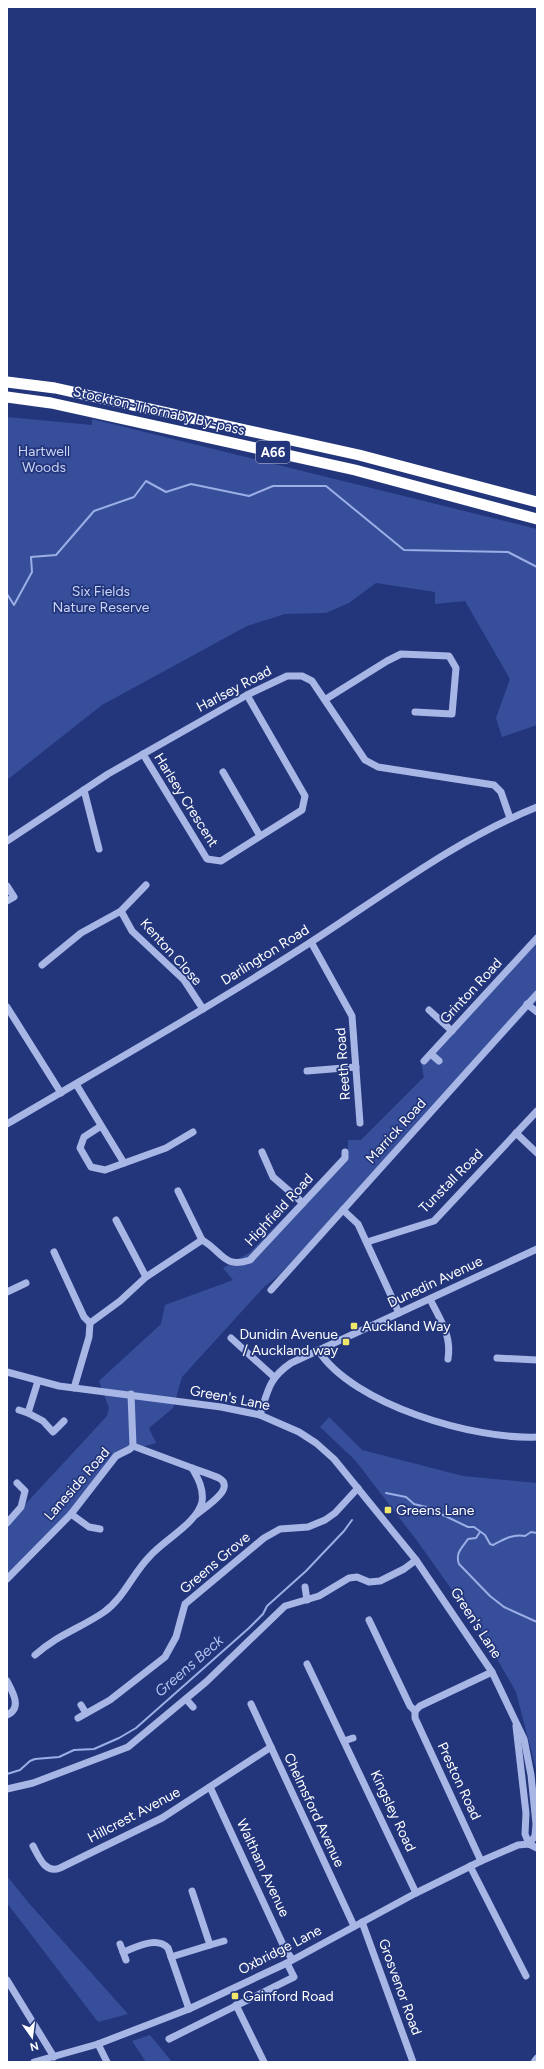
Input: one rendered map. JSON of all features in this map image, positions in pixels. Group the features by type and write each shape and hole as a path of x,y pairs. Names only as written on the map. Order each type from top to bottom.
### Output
{"highway":[{"name":"Stockton-Thornaby By-pass","path":"7,382 55,388 359,455 537,502"},
{"name":"Stockton-Thornaby By-pass","path":"7,397 51,403 355,470 537,519"}],"street":[{"path":"326,699 386,661 401,654 450,656 456,668 452,714 415,712"},
{"name":"Harlsey Road","path":"7,841 84,790 143,754 247,695 287,676 302,676 312,681 326,699 365,760 378,767 494,785 501,792 510,818"},
{"name":"Harlsey Crescent","path":"143,754 207,859 221,860 302,810 305,796 247,695"},
{"path":"223,772 260,836"},
{"path":"84,790 99,849"},
{"name":"Darlington Road","path":"7,1124 203,1010 487,829 537,807"},
{"path":"42,965 81,933 121,911 146,885"},
{"path":"7,886 14,897 7,902"},
{"name":"Kenton Close","path":"121,911 132,931 184,980 203,1010"},
{"name":"Grinton Road","path":"424,1061 537,938"},
{"name":"Reeth Road","path":"311,942 352,1016 360,1123"},
{"name":"Marrick Road","path":"272,1286 343,1210 537,994"},
{"path":"527,1004 537,1012"},
{"path":"7,1007 61,1093"},
{"path":"429,1010 452,1031"},
{"path":"431,1054 439,1061"},
{"path":"306,1071 356,1068"},
{"path":"76,1084 100,1126 124,1163"},
{"name":"Tunstall Road","path":"367,1242 434,1221 537,1111"},
{"path":"100,1126 84,1137 80,1148 91,1167 105,1170 166,1148 193,1132"},
{"path":"516,1133 537,1153"},
{"path":"262,1152 273,1178 303,1203"},
{"name":"Highfield Road","path":"202,1240 226,1260 238,1264 250,1260 345,1158 346,1152"},
{"path":"90,1322 120,1301 146,1277 202,1240 178,1191"},
{"path":"343,1210 358,1224 400,1313"},
{"path":"116,1220 146,1277"},
{"name":"Dunedin Avenue","path":"260,1415 266,1392 274,1377 291,1363 537,1249"},
{"path":"54,1252 84,1317 90,1322"},
{"path":"7,1292 26,1283"},
{"path":"430,1299 447,1335 450,1346 448,1359"},
{"path":"74,1388 89,1337 90,1322"},
{"path":"231,1338 274,1377"},
{"path":"318,1350 325,1362 356,1385 405,1410 443,1424 486,1432 537,1437"},
{"path":"497,1358 537,1360"},
{"name":"Green's Lane","path":"7,1372 38,1382 221,1407 260,1415 299,1432 334,1459 416,1560 492,1672 526,1749 536,1824 535,1836 529,1844"},
{"path":"28,1413 38,1382"},
{"path":"35,1655 58,1637 105,1611 115,1603 150,1555 221,1495 224,1489 224,1483 220,1478 133,1446 130,1394"},
{"path":"18,1410 28,1413 43,1421 52,1432 64,1421"},
{"name":"Laneside Road","path":"7,1579 71,1514 116,1456 133,1446"},
{"path":"192,1468 202,1490 202,1502 196,1515"},
{"path":"17,1483 25,1491 33,1491"},
{"name":"Greens Grove","path":"78,1718 110,1700 165,1657 176,1637 185,1604 194,1601 268,1534 280,1529 308,1527 325,1520 335,1513 358,1488"},
{"path":"7,1523 21,1507 25,1491"},
{"path":"71,1514 89,1527 100,1529"},
{"path":"7,1789 33,1784 128,1747 206,1682 285,1606 319,1596 349,1578 357,1577 369,1582 380,1581 404,1569 416,1560"},
{"path":"305,1587 307,1600"},
{"name":"Preston Road","path":"369,1620 410,1706 415,1711 415,1718 482,1861"},
{"name":"Kingsley Road","path":"308,1664 416,1893"},
{"path":"415,1711 420,1706 492,1672"},
{"path":"7,1681 16,1698 15,1706 11,1713 7,1715"},
{"path":"186,1699 193,1707"},
{"name":"Chelmsford Avenue","path":"251,1704 354,1926"},
{"path":"81,1705 86,1713"},
{"name":"Green's Lane","path":"515,1722 526,1813 525,1834 529,1844"},
{"path":"344,1741 353,1738"},
{"name":"Hillcrest Avenue","path":"32,1846 45,1866 50,1869 57,1869 162,1818 271,1747"},
{"name":"Waltham Avenue","path":"210,1786 285,1949 289,1961"},
{"path":"529,1844 537,1848"},
{"name":"Oxbridge Lane","path":"34,2062 98,2044 189,2009 289,1961 470,1866 518,1845 529,1844"},
{"path":"470,1866 526,1976"},
{"path":"192,1891 210,1945"},
{"name":"Grosvenor Road","path":"362,1922 414,2062"},
{"path":"171,1957 224,1941"},
{"path":"123,1952 158,1942 163,1943 168,1948 189,2009"},
{"path":"120,1944 126,1960"},
{"path":"249,1966 285,1949"},
{"path":"169,2039 294,1977 289,1961"},
{"path":"7,1980 54,2057"},
{"path":"236,2005 264,2062"},
{"path":"98,2044 107,2062"},
{"path":"534,2062 537,2058"}],"green space":[{"name":"Six Fields Nature Reserve","path":"7,417 92,425 92,419 537,529 537,725 502,737 496,718 510,679 465,601 435,604 435,592 376,583 349,603 326,613 285,614 247,626 102,705 7,780"},
{"path":"537,935 537,1001 278,1276 264,1287 182,1377 173,1408 149,1428 156,1443 123,1452 123,1454 69,1515 7,1577 7,1524 107,1416 109,1408 99,1381 161,1324 165,1305 233,1280 223,1268 249,1253 348,1153 348,1140 361,1140 424,1077 421,1063"},
{"path":"329,1417 362,1450 463,1476 537,1483 537,1773 516,1692 481,1631 418,1542 355,1460 320,1427"},
{"path":"7,1876 27,1901 128,2014 98,2022 7,1903"},
{"path":"150,2035 172,2062 146,2062 132,2041"}],"waterway":[{"path":"7,594 14,605 32,572 31,557 56,555 94,511 134,497 146,481 166,492 191,484 249,496 273,486 326,486 404,550 508,552 537,567"},
{"name":"Greens Beck","path":"386,1493 406,1497 414,1504 438,1510 441,1514 468,1527 474,1527 485,1535 490,1544 493,1545 512,1536 525,1536 531,1532 537,1533"},
{"name":"Greens Beck","path":"7,1774 20,1770 30,1761 35,1759 59,1757 74,1750 94,1749 119,1738 136,1728 249,1628 263,1614 267,1606 306,1571 344,1531 352,1520"},
{"path":"480,1532 476,1538 468,1539 461,1548 458,1557 459,1564 490,1596 504,1607 537,1622"}],"place":[{"name":"Auckland Way","path":"354,1326"},
{"name":"Dunidin Avenue / Auckland way","path":"346,1342"},
{"name":"Greens Lane","path":"388,1510"},
{"name":"Gainford Road","path":"235,1996"}],"park label":[{"name":"Hartwell Woods","path":"44,460"}]}
